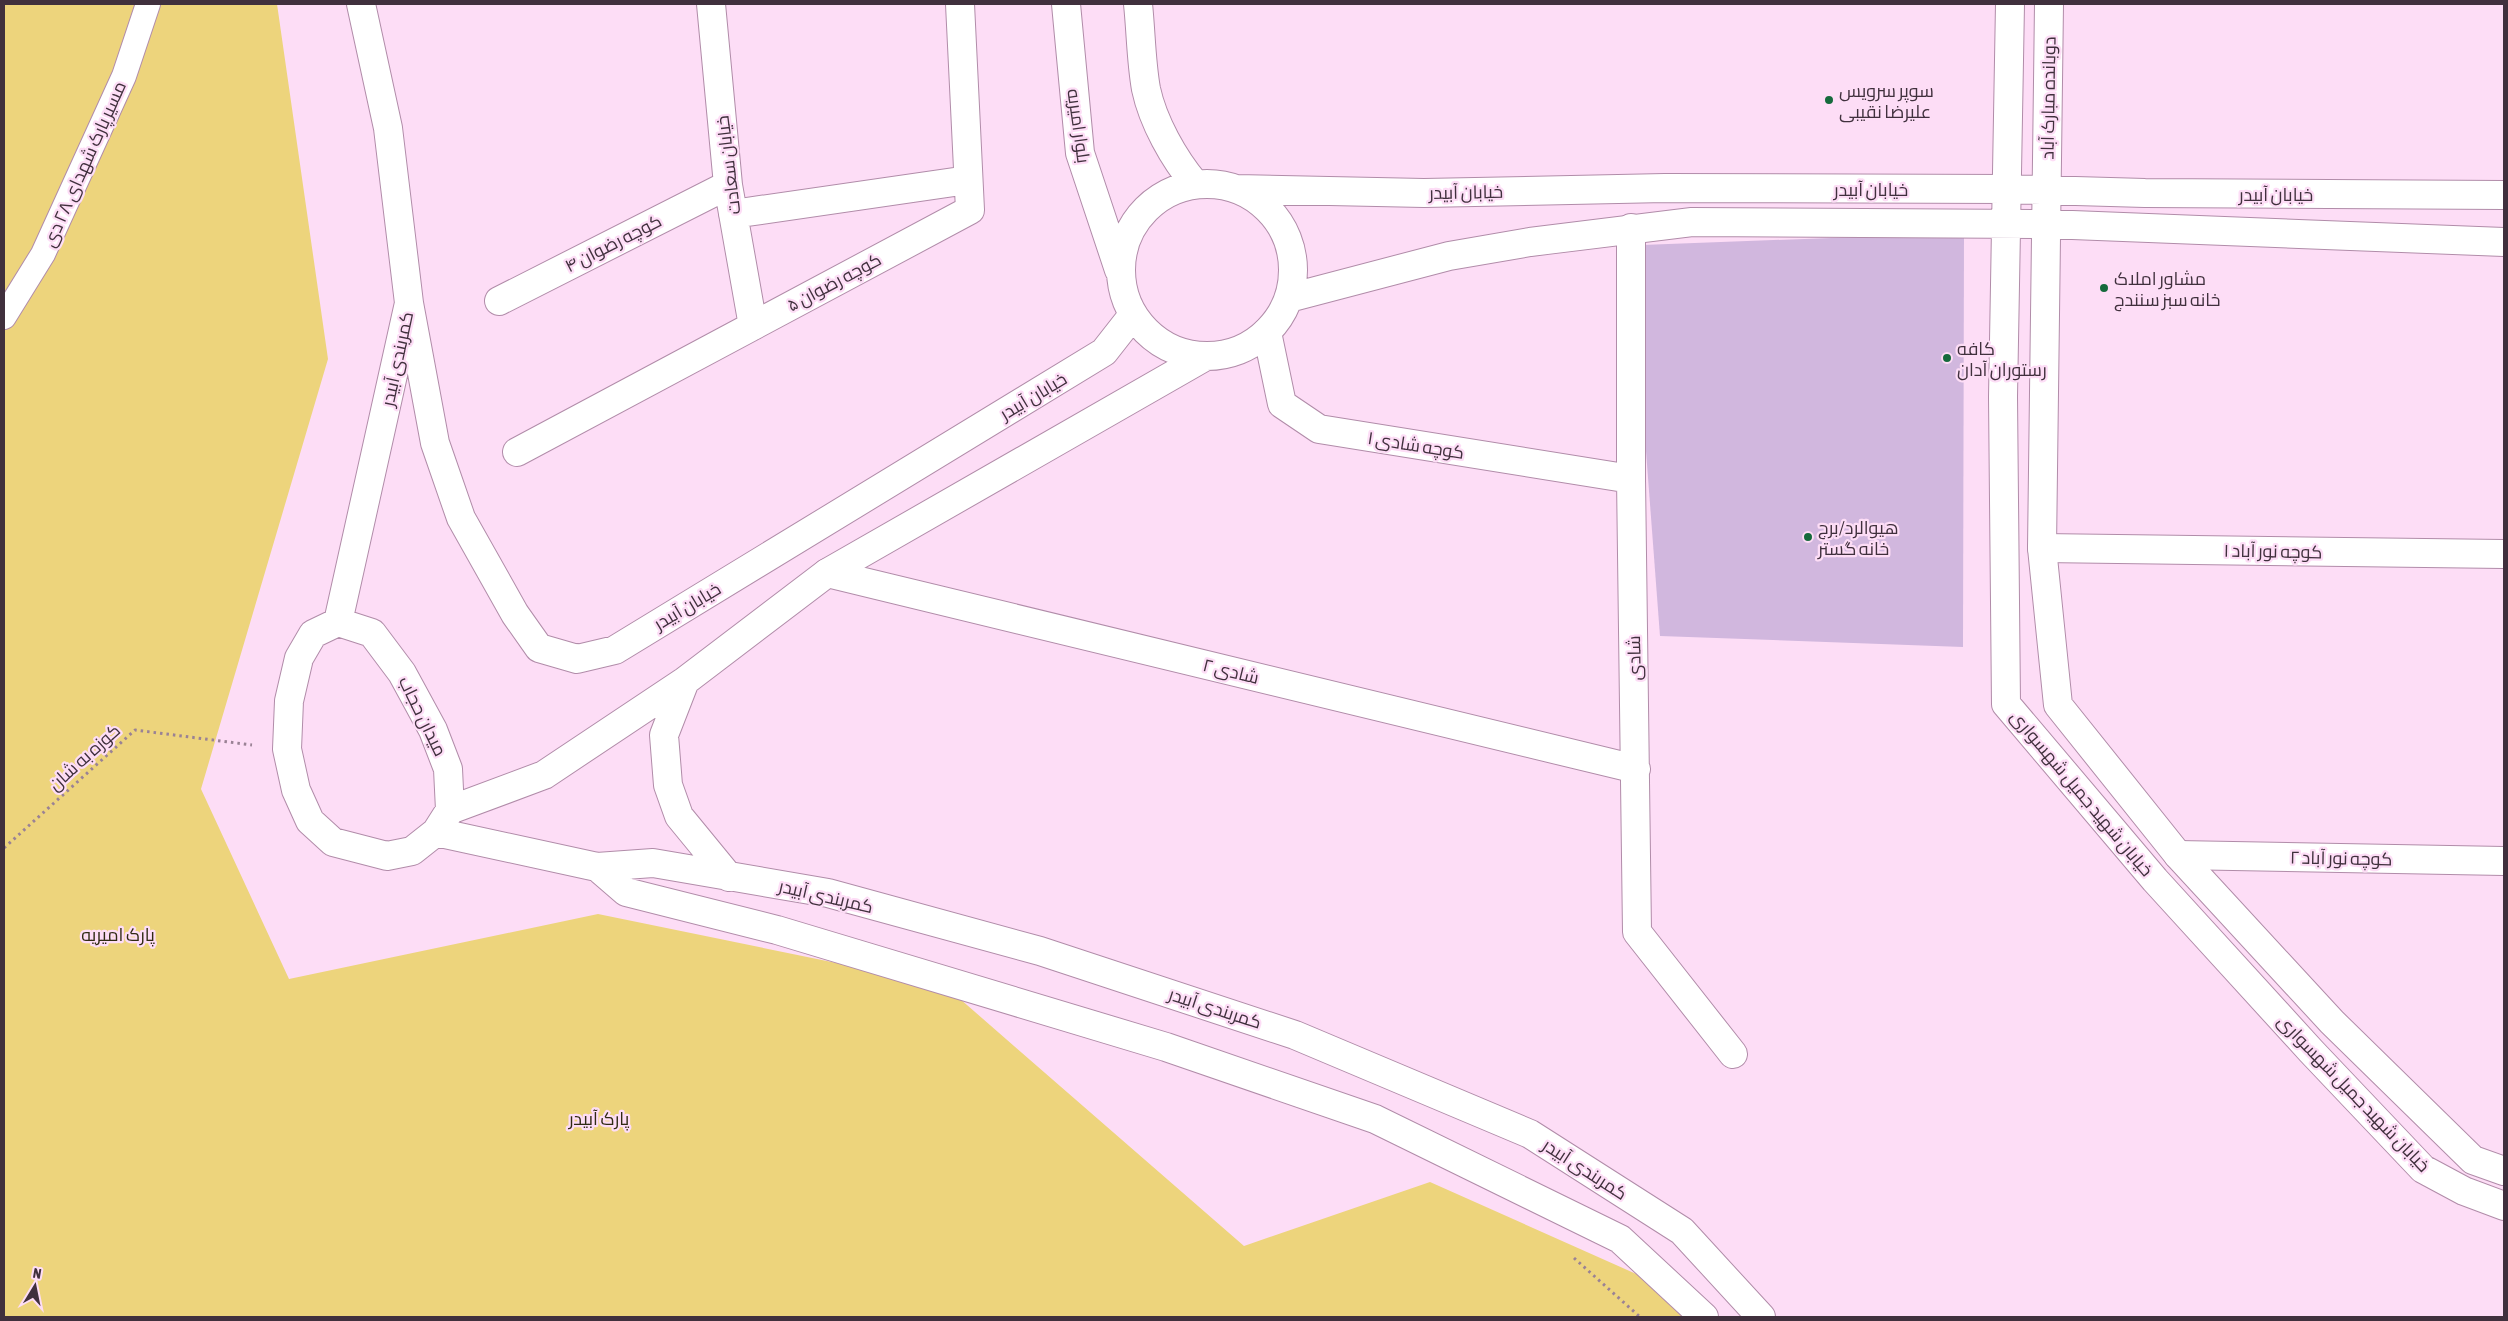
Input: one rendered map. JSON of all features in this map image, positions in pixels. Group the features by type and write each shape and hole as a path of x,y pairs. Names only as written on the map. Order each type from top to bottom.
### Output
{"main road":[{"name":"کمربندی آبیدر","path":"338,622 409,303 388,128 362,4"},
{"name":"خیابان سعادت","path":"711,4 728,185 753,326"},
{"name":"کوچه رضوان ۵","path":"517,452 970,210 960,4"},
{"name":"بلوار امیریه","path":"1066,4 1080,153 1120,273"},
{"path":"1138,4 1146,90 1163,136 1177,162 1196,184"},
{"name":"خیابان شهید جمیل شهسواری","path":"2010,4 2003,397 2006,704 2154,880 2311,1051 2423,1169 2464,1191 2504,1206"},
{"name":"دوبانده مبارک آباد","path":"2046,224 2050,4"},
{"path":"733,214 968,180"},
{"path":"1196,184 1217,184 1237,189 1261,202 1279,222 1283,230 1290,246 1294,272 1289,298 1280,316 1267,332 1250,345 1228,353 1206,356 1178,351 1152,336 1133,315 1124,295 1120,273 1123,248 1133,225 1150,205 1171,191 1196,184"},
{"name":"کوچه رضوان ۴","path":"499,301 728,185"},
{"name":"خیابان آبیدر","path":"1237,189 1424,193 1665,188 2504,195"},
{"name":"خیابان آبیدر","path":"1289,298 1448,256 1530,242 1631,228 1692,222 2007,223 2504,242"},
{"name":"خیابان شهید جمیل شهسواری","path":"2046,224 2042,548 2058,705 2178,855 2332,1022 2466,1154 2473,1160 2504,1171"},
{"name":"شادی","path":"1631,228 1631,478 1637,932 1733,1054"},
{"name":"خیابان آبیدر","path":"409,303 434,443 462,518 515,614 539,648 577,658 615,650 1104,352 1133,315"},
{"name":"کوچه شادی ۱","path":"1267,332 1282,404 1319,429 1631,478"},
{"path":"338,622 313,634 299,658 289,701 287,749 296,790 310,821 333,842 387,856 412,851 443,821 544,775 685,681 827,573 1206,356"},
{"name":"کوچه نور آباد ۱","path":"2042,548 2504,554"},
{"name":"شادی ۲","path":"827,573 1636,769"},
{"name":"میدان حجاب","path":"338,622 372,633 402,673 433,730 448,769 443,821"},
{"path":"685,681 664,735 668,785 679,816 729,876"},
{"name":"کمربندی آبیدر","path":"443,821 597,867 652,863 828,893 1040,951 1295,1035 1530,1134 1682,1231 1761,1317"},
{"name":"کوچه نور آباد ۲","path":"2178,855 2504,861"},
{"name":"کمربندی آبیدر","path":"597,867 626,892 777,930 1166,1047 1375,1120 1620,1239 1704,1317"}],"lane":[{"name":"مسیر پارک شهدای ۲۸ دی","path":"4,317 43,254 124,76 148,4"}],"path":[{"name":"کوزه به شان","path":"4,848 135,730 287,749"},
{"path":"1569,1256 1577,1260 1640,1317"}],"green space":[{"name":"پارک آبیدر","path":"4,4 277,4 328,359 201,789 289,979 598,914 944,985 1244,1246 1430,1182 1699,1302 1709,1317 4,1317"}],"building":[{"name":"هیوالرد/برج خانه گستر","path":"1964,233 1963,647 1660,636 1645,438 1642,245"}],"place":[{"name":"سوپر سرویس علیرضا نقیبی","path":"1829,100"},
{"name":"مشاور املاک خانه سبز سنندج","path":"2104,288"},
{"name":"کافه رستوران آدان","path":"1947,358"},
{"name":"هیوالرد/برج خانه گستر","path":"1808,537"}],"park label":[{"name":"پارک امیریه","path":"118,934"}]}
